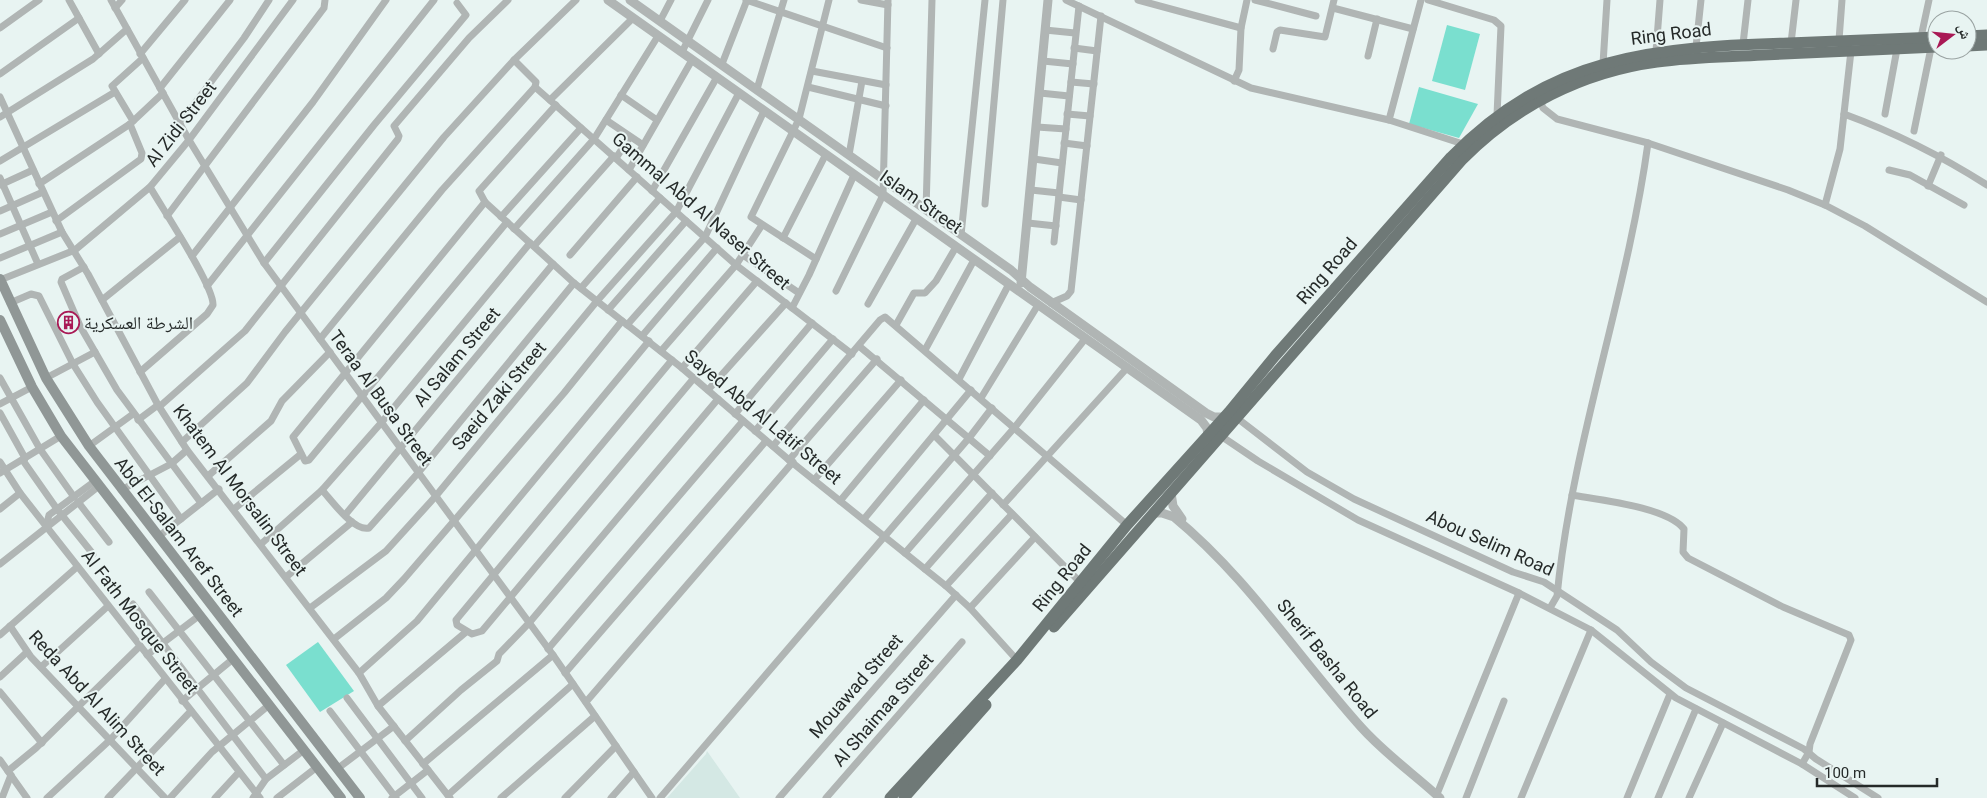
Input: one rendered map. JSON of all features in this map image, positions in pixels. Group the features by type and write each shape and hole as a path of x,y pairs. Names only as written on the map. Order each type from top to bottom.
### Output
{"highway":[{"name":"Ring Road","path":"1525,103 1540,100 1591,78 1743,44 1927,37"},
{"name":"Ring Road","path":"1298,341 1463,144 1496,115 1509,112 1561,79 1603,64 1656,51 1696,47 1712,52 1927,48"},
{"name":"Ring Road","path":"904,798 1224,417 1298,341 1462,160 1492,132 1509,112"},
{"name":"Ring Road","path":"890,798 1017,660 1081,583 1125,534 1141,528 1237,418 1280,359"}],"main road":[{"name":"Abd El-Salam Aref Street","path":"0,280 46,378 89,446 360,798"},
{"name":"Abd El-Salam Aref Street","path":"0,320 3,335 61,436 341,798"},
{"path":"225,648 234,646 237,638"},
{"path":"235,661 239,654 248,652"}],"street":[{"path":"0,28 39,0"},
{"path":"69,0 99,54"},
{"name":"Teraa Al Busa Street","path":"111,0 205,167 264,263 553,655 652,798"},
{"path":"115,8 122,0"},
{"path":"56,221 141,159 142,153 131,123 112,86 142,56 185,0"},
{"path":"39,184 131,123 161,91 230,0"},
{"path":"180,123 244,38 269,0"},
{"name":"Al Zidi Street","path":"0,280 75,250 150,187 190,140 293,0"},
{"path":"167,216 324,8 326,0"},
{"path":"192,256 313,102 386,0"},
{"path":"207,286 434,0"},
{"path":"138,420 159,406 239,338 398,139 394,126 469,38 508,0"},
{"path":"182,442 243,388 258,365 434,148 514,60 576,0"},
{"name":"Islam Street","path":"608,0 1127,368 1199,413 1224,417"},
{"name":"Islam Street","path":"630,0 884,179 1199,413 1205,424 1208,436"},
{"path":"660,21 671,0"},
{"path":"682,52 708,0"},
{"path":"722,64 746,0 887,48"},
{"path":"757,89 784,0"},
{"path":"816,259 753,219 751,214 799,119 829,0"},
{"path":"836,291 883,195 888,3 862,0"},
{"path":"926,210 932,0"},
{"path":"961,235 985,0"},
{"path":"985,204 1003,0"},
{"path":"1019,292 1028,223 1048,0"},
{"path":"1066,0 1265,93 1389,120 1463,144"},
{"path":"1138,0 1241,28"},
{"path":"1234,80 1239,70 1241,28 1247,0"},
{"path":"1255,0 1316,16"},
{"path":"1288,8 1291,0"},
{"path":"1389,120 1421,0"},
{"path":"1428,0 1494,20 1501,26 1496,115"},
{"path":"1603,64 1607,0"},
{"path":"1656,51 1660,0"},
{"path":"1696,47 1701,0"},
{"path":"1743,44 1748,0"},
{"path":"1792,42 1796,0"},
{"path":"1839,40 1842,0"},
{"path":"1921,37 1928,0"},
{"path":"264,263 374,125 466,15 457,1"},
{"path":"1272,49 1277,32 1280,30 1325,37 1333,4 1413,29"},
{"path":"1054,242 1079,6"},
{"path":"1051,302 1067,296 1071,291 1101,16"},
{"path":"0,74 79,18"},
{"path":"581,128 504,219 362,397 309,460 306,461 293,437 485,202 480,191 553,102 633,18"},
{"path":"1368,56 1377,19"},
{"path":"3,115 99,54 127,29"},
{"path":"1045,30 1075,33"},
{"path":"514,229 594,139 658,36"},
{"path":"1074,48 1097,51"},
{"path":"1885,114 1897,49"},
{"path":"1825,205 1838,156 1851,51"},
{"name":"Gammal Abd Al Naser Street","path":"514,60 536,82 535,87 736,265 852,354"},
{"path":"629,170 692,60"},
{"path":"1914,131 1931,60"},
{"path":"1043,61 1073,64"},
{"path":"812,71 886,85"},
{"path":"652,191 717,77"},
{"path":"849,155 862,81"},
{"path":"1071,82 1094,84"},
{"path":"320,338 442,190 535,87"},
{"path":"808,87 886,106"},
{"path":"0,161 23,149 115,92"},
{"name":"Saeid Zaki Street","path":"310,608 386,551 435,497 597,301 676,212 739,93"},
{"path":"1040,93 1069,96"},
{"path":"621,95 657,120"},
{"name":"Khatem Al Morsalin Street","path":"0,97 3,115 23,149 56,221 75,250 159,406 187,450 334,639 359,673 378,706 449,796"},
{"path":"1540,100 1543,108 1557,118 1648,143 1788,190 1825,205 1865,226 1987,302"},
{"path":"334,639 391,593 624,323 705,237 764,111"},
{"path":"1068,114 1090,116"},
{"path":"1844,114 1890,130 1941,156 1987,185"},
{"path":"606,120 643,145"},
{"path":"1036,127 1066,130"},
{"path":"261,544 322,490 532,245 615,157 630,137"},
{"path":"1064,143 1087,146"},
{"path":"1550,608 1555,601 1572,495 1640,198 1648,143"},
{"path":"783,238 826,154"},
{"path":"1928,186 1941,156"},
{"path":"1034,159 1062,163"},
{"path":"33,170 1,182 38,264"},
{"path":"1890,170 1905,173 1964,205"},
{"path":"708,390 799,293 854,174"},
{"path":"570,255 637,177"},
{"path":"140,372 209,312 214,300 192,256 150,187"},
{"path":"1031,190 1081,200"},
{"path":"0,211 43,192"},
{"path":"322,490 352,522 361,528 369,528 578,285 660,198"},
{"name":"Sayed Abd Al Latif Street","path":"485,202 597,301 649,341 772,446 946,586 970,608 1017,660"},
{"path":"0,234 52,212"},
{"path":"868,304 916,218"},
{"path":"608,310 686,221"},
{"path":"1028,223 1056,226"},
{"path":"661,351 736,265 762,225"},
{"path":"0,258 62,232"},
{"path":"102,300 180,237"},
{"path":"896,325 914,293 925,293 936,281 956,247"},
{"path":"642,336 717,248"},
{"path":"743,255 799,293"},
{"path":"925,350 974,260"},
{"name":"Al Salam Street","path":"345,515 553,264"},
{"path":"84,267 62,279 61,284 95,352 132,414 201,503"},
{"path":"682,368 757,281"},
{"path":"959,379 1009,284"},
{"path":"10,303 31,294 39,296 74,364 114,427 181,519"},
{"path":"981,398 1038,305"},
{"path":"772,446 882,318 888,318 1047,454 1125,534"},
{"path":"735,414 812,323"},
{"path":"905,553 1015,427 1085,339"},
{"path":"755,431 833,340"},
{"path":"359,673 417,621 649,341"},
{"path":"859,346 877,359 990,456"},
{"path":"46,378 95,352"},
{"path":"208,476 271,421 282,401 330,352"},
{"path":"586,702 877,359"},
{"path":"672,360 456,620 456,624 472,634 482,631 694,378"},
{"path":"1003,505 1047,454 1127,368"},
{"path":"0,378 40,449 109,542"},
{"path":"814,480 901,380"},
{"path":"0,404 32,387"},
{"path":"864,519 971,390"},
{"path":"405,740 454,696 498,661 499,654 529,624 718,399"},
{"path":"840,501 924,400"},
{"path":"660,798 969,438 992,408"},
{"path":"0,413 25,458 24,462 59,512 92,554"},
{"path":"89,446 132,414"},
{"name":"Abou Selim Road","path":"1237,418 1307,472 1354,499 1513,572 1544,582 1617,630 1651,662 1686,688 1809,752 1878,798"},
{"path":"548,649 743,421"},
{"path":"934,435 1081,583"},
{"path":"2,472 61,436"},
{"name":"Abou Selim Road","path":"1221,436 1353,517 1519,593 1591,630 1670,694 1802,764 1855,798"},
{"path":"565,673 766,441"},
{"path":"121,490 170,464 187,450"},
{"path":"234,509 301,454"},
{"name":"Al Fath Mosque Street","path":"0,462 2,472 239,772 256,797"},
{"path":"0,564 46,527 47,518 59,512 97,484"},
{"path":"158,537 218,489"},
{"path":"0,509 20,493"},
{"path":"925,569 992,493"},
{"name":"Sherif Basha Road","path":"1171,493 1175,510 1191,529 1193,535"},
{"path":"1572,495 1644,507 1679,524 1684,529 1683,552 1688,558 1783,607 1849,635 1851,640 1827,698 1809,752 1802,764"},
{"name":"Sherif Basha Road","path":"1154,513 1170,515 1193,535 1263,606 1370,737 1438,796"},
{"path":"946,586 1012,514"},
{"path":"286,577 352,522"},
{"path":"970,608 1035,537"},
{"path":"0,635 77,567"},
{"path":"149,592 284,765"},
{"path":"1438,796 1519,593"},
{"name":"Mouawad Street","path":"779,798 956,595"},
{"path":"133,604 266,778"},
{"path":"41,667 108,606"},
{"path":"147,655 200,614"},
{"name":"Reda Abd Al Alim Street","path":"10,626 27,652 164,798"},
{"path":"1521,798 1591,630"},
{"path":"378,706 466,632"},
{"name":"Al Shaimaa Street","path":"826,798 962,642"},
{"path":"2,798 9,773 140,646"},
{"path":"0,677 27,652"},
{"path":"330,711 394,797 553,655"},
{"path":"182,701 235,661"},
{"path":"47,798 110,740 165,679"},
{"path":"449,796 573,684"},
{"path":"0,692 42,743"},
{"path":"1627,798 1670,694"},
{"path":"347,698 422,798"},
{"path":"1466,798 1504,701"},
{"path":"170,798 218,746 270,705"},
{"path":"1658,798 1696,709"},
{"path":"108,798 191,711"},
{"path":"501,798 595,716"},
{"path":"1689,798 1722,723"},
{"path":"337,769 394,726"},
{"path":"565,798 616,746"},
{"path":"256,797 266,778 304,750"},
{"path":"0,760 27,798"},
{"path":"277,798 317,767"},
{"path":"215,798 239,772"},
{"path":"611,798 634,772"}],"shaded area":[{"path":"707,751 740,798 667,798 706,754"}],"green space":[{"path":"1447,25 1480,34 1465,90 1432,81"},
{"path":"1419,87 1478,104 1459,138 1409,124"},
{"path":"318,642 354,691 320,712 286,665"}],"place":[{"name":"الشرطة العسكرية","path":"68,323"}]}
